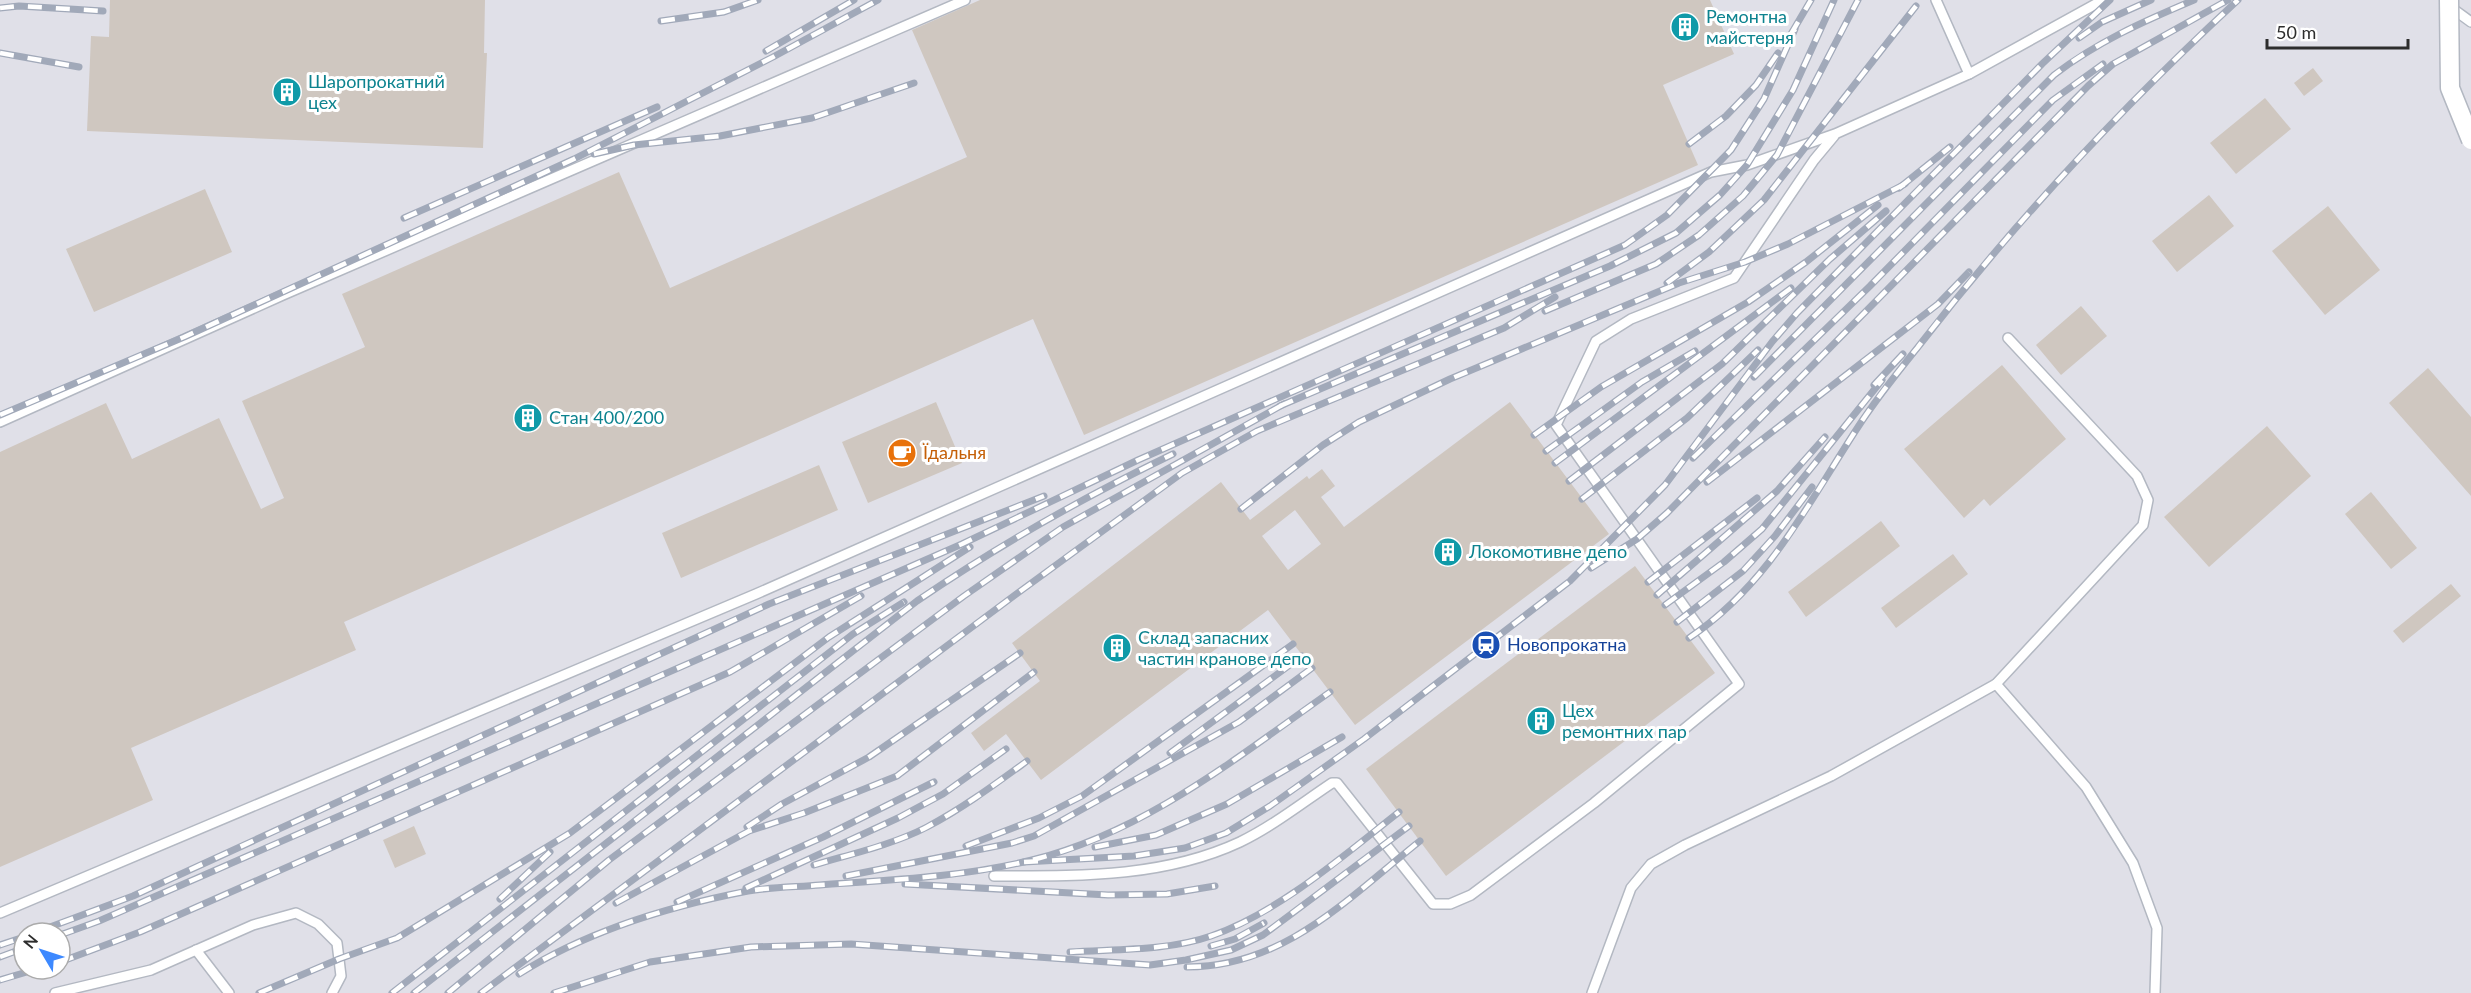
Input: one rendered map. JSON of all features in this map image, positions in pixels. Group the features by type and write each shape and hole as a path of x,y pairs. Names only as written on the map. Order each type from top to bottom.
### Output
{"street":[{"path":"2446,2 2450,88 2471,140"}],"lane":[{"path":"0,422 294,291 965,0"},
{"path":"1936,0 1969,74"},
{"path":"0,913 756,594 1711,172 1747,165 1835,134 1969,74 2103,0"},
{"path":"2446,2 2471,22"},
{"path":"994,876 1126,873 1187,860 1239,842 1332,783 1337,783 1433,904 1450,904 1471,895 1585,810 1740,684 1556,425 1596,341 1631,320 1734,278 1814,160 1835,134"},
{"path":"1592,993 1630,888 1651,864 1685,845 1830,776 1996,684 2143,525 2148,500 2137,476 2008,338"},
{"path":"1996,684 2086,787 2133,863 2157,928 2155,993"},
{"path":"55,993 151,970 253,925 296,913 318,924 337,943 340,976 332,993"},
{"path":"196,950 229,993"}],"shaded area":[{"path":"0,0 2471,0 2471,993 0,993"}],"building":[{"name":"Шаропрокатний цех","path":"110,0 485,0 484,53 487,53 483,148 87,131 91,36 109,37"},
{"name":"Стан 400/200","path":"980,0 1710,0 1734,54 1663,85 1698,165 1084,435 1033,319 344,622 356,650 131,748 153,800 0,867 0,452 106,403 132,459 219,418 261,509 284,498 242,401 365,347 342,294 619,172 670,288 967,157 912,30"},
{"path":"2313,68 2323,81 2304,96 2294,83"},
{"path":"2265,98 2291,129 2236,174 2210,143"},
{"path":"205,189 232,252 94,312 66,249"},
{"path":"2209,195 2234,226 2177,272 2152,241"},
{"path":"2328,206 2380,270 2325,315 2272,251"},
{"path":"2081,306 2107,336 2061,375 2036,345"},
{"path":"2002,365 2066,439 1990,506 1984,499 1964,518 1904,449"},
{"path":"2428,368 2471,417 2471,496 2389,403"},
{"name":"Їдальня","path":"936,402 962,463 868,503 842,442"},
{"path":"1510,402 1609,534 1355,725 1268,610 1041,780 1006,734 984,751 971,733 1040,681 1012,643 1221,482 1250,520 1307,476 1309,479 1322,469 1335,486 1321,497 1344,527","holes":["1295,510 1321,544 1288,570 1262,536"]},
{"path":"2267,426 2311,476 2209,567 2164,517"},
{"path":"819,465 838,510 681,578 662,533"},
{"path":"2371,492 2417,548 2391,569 2345,514"},
{"path":"1881,521 1900,546 1806,617 1788,592"},
{"path":"1953,554 1968,574 1896,628 1881,608"},
{"name":"Цех ремонтних пар","path":"1635,566 1715,673 1446,876 1366,769"},
{"path":"2451,584 2461,596 2403,643 2393,631"},
{"path":"414,826 426,854 395,868 383,840"}],"railway":[{"path":"661,21 724,12 758,0"},
{"path":"766,51 854,0"},
{"path":"0,415 184,337 574,159 773,57 878,0"},
{"path":"1791,34 1811,0"},
{"path":"1280,406 1610,266 1676,233 1720,195 1747,165 1793,90 1834,0"},
{"path":"1545,311 1656,264 1699,235 1743,196 1777,155 1858,0"},
{"path":"1024,862 1134,856 1185,848 1226,833 1270,806 1364,739 1570,581 1665,485 1772,342 1797,313 2042,64 2110,0"},
{"path":"2079,38 2102,22 2151,0"},
{"path":"1754,377 2054,75 2087,52 2121,33 2194,0"},
{"path":"1591,568 1637,539 1667,513 2088,86 2113,64 2228,0"},
{"path":"1689,638 1717,617 1764,568 1803,514 1879,396 1992,256 2111,124 2238,0"},
{"path":"0,8 19,6 103,11"},
{"path":"1667,283 1709,252 1764,200 1916,6"},
{"path":"72,931 99,921 962,544 1138,460 1625,245 1667,215 1731,150 1764,99 1795,29"},
{"path":"0,53 79,67"},
{"path":"1689,144 1726,116 1756,85 1778,53"},
{"path":"1693,458 1870,286 2053,100 2103,64"},
{"path":"594,154 634,145 720,136 812,118 914,83"},
{"path":"404,218 657,107"},
{"path":"1899,188 1950,147"},
{"path":"1241,509 1323,445 1359,422 1450,379 1679,283 1745,262 1788,244 1905,184"},
{"path":"1534,435 1601,387 1748,302 1806,262 1878,205"},
{"path":"1569,481 1722,364 1830,259 1886,211"},
{"path":"1707,482 1938,304 1969,272"},
{"path":"1555,463 1791,288"},
{"path":"481,993 1182,473 1257,431 1504,328 1555,297"},
{"path":"1582,499 1687,418 1758,350"},
{"path":"1546,451 1642,382 1695,351"},
{"path":"1874,385 1903,354"},
{"path":"1665,605 1724,562 1762,529 1882,380"},
{"path":"448,993 609,860 964,596 1063,527 1284,404"},
{"path":"1657,595 1777,491 1825,437"},
{"path":"414,993 917,601 979,560 1042,523 1173,454"},
{"path":"1677,622 1743,571 1775,536 1812,487"},
{"path":"66,921 133,896 769,604 1044,496"},
{"path":"1648,582 1757,498"},
{"path":"259,993 339,959 397,938 570,833 829,637 970,547"},
{"path":"72,958 140,932 730,672 861,596"},
{"path":"392,993 853,634 904,602"},
{"path":"966,846 1039,818 1082,796 1293,644"},
{"path":"747,827 782,804 869,757 1020,653"},
{"path":"1170,753 1302,656"},
{"path":"846,876 1012,843 1034,836 1239,722 1312,668"},
{"path":"616,903 749,831 804,813 897,776 1034,672"},
{"path":"519,974 572,945 601,933 659,913 719,897 766,889 953,874 1006,866 1073,847 1113,831 1188,790 1330,692"},
{"path":"1095,847 1156,835 1227,804 1342,737"},
{"path":"746,888 898,818 943,794 1006,749"},
{"path":"814,865 886,844 927,827 966,804 1027,761"},
{"path":"677,902 823,837 934,782"},
{"path":"1070,952 1177,944 1211,936 1236,926 1309,882 1399,812"},
{"path":"554,993 650,962 751,947 851,944 1150,965 1186,960 1231,950 1263,935 1409,826"},
{"path":"1187,967 1222,964 1255,955 1285,942 1314,925 1341,905 1420,841"},
{"path":"500,899 550,852"},
{"path":"905,884 1108,895 1167,894 1215,886"},
{"path":"1211,946 1235,939 1264,923"},
{"path":"0,945 12,941"},
{"path":"0,957 12,952"},
{"path":"0,980 12,976"}],"place":[{"name":"Ремонтна майстерня","path":"1685,27"},
{"name":"Шаропрокатний цех","path":"287,92"},
{"name":"Стан 400/200","path":"528,418"},
{"name":"Їдальня","path":"902,453"},
{"name":"Локомотивне депо","path":"1448,552"},
{"name":"Новопрокатна","path":"1486,645"},
{"name":"Склад запасних частин кранове депо","path":"1117,648"},
{"name":"Цех ремонтних пар","path":"1541,721"}]}
